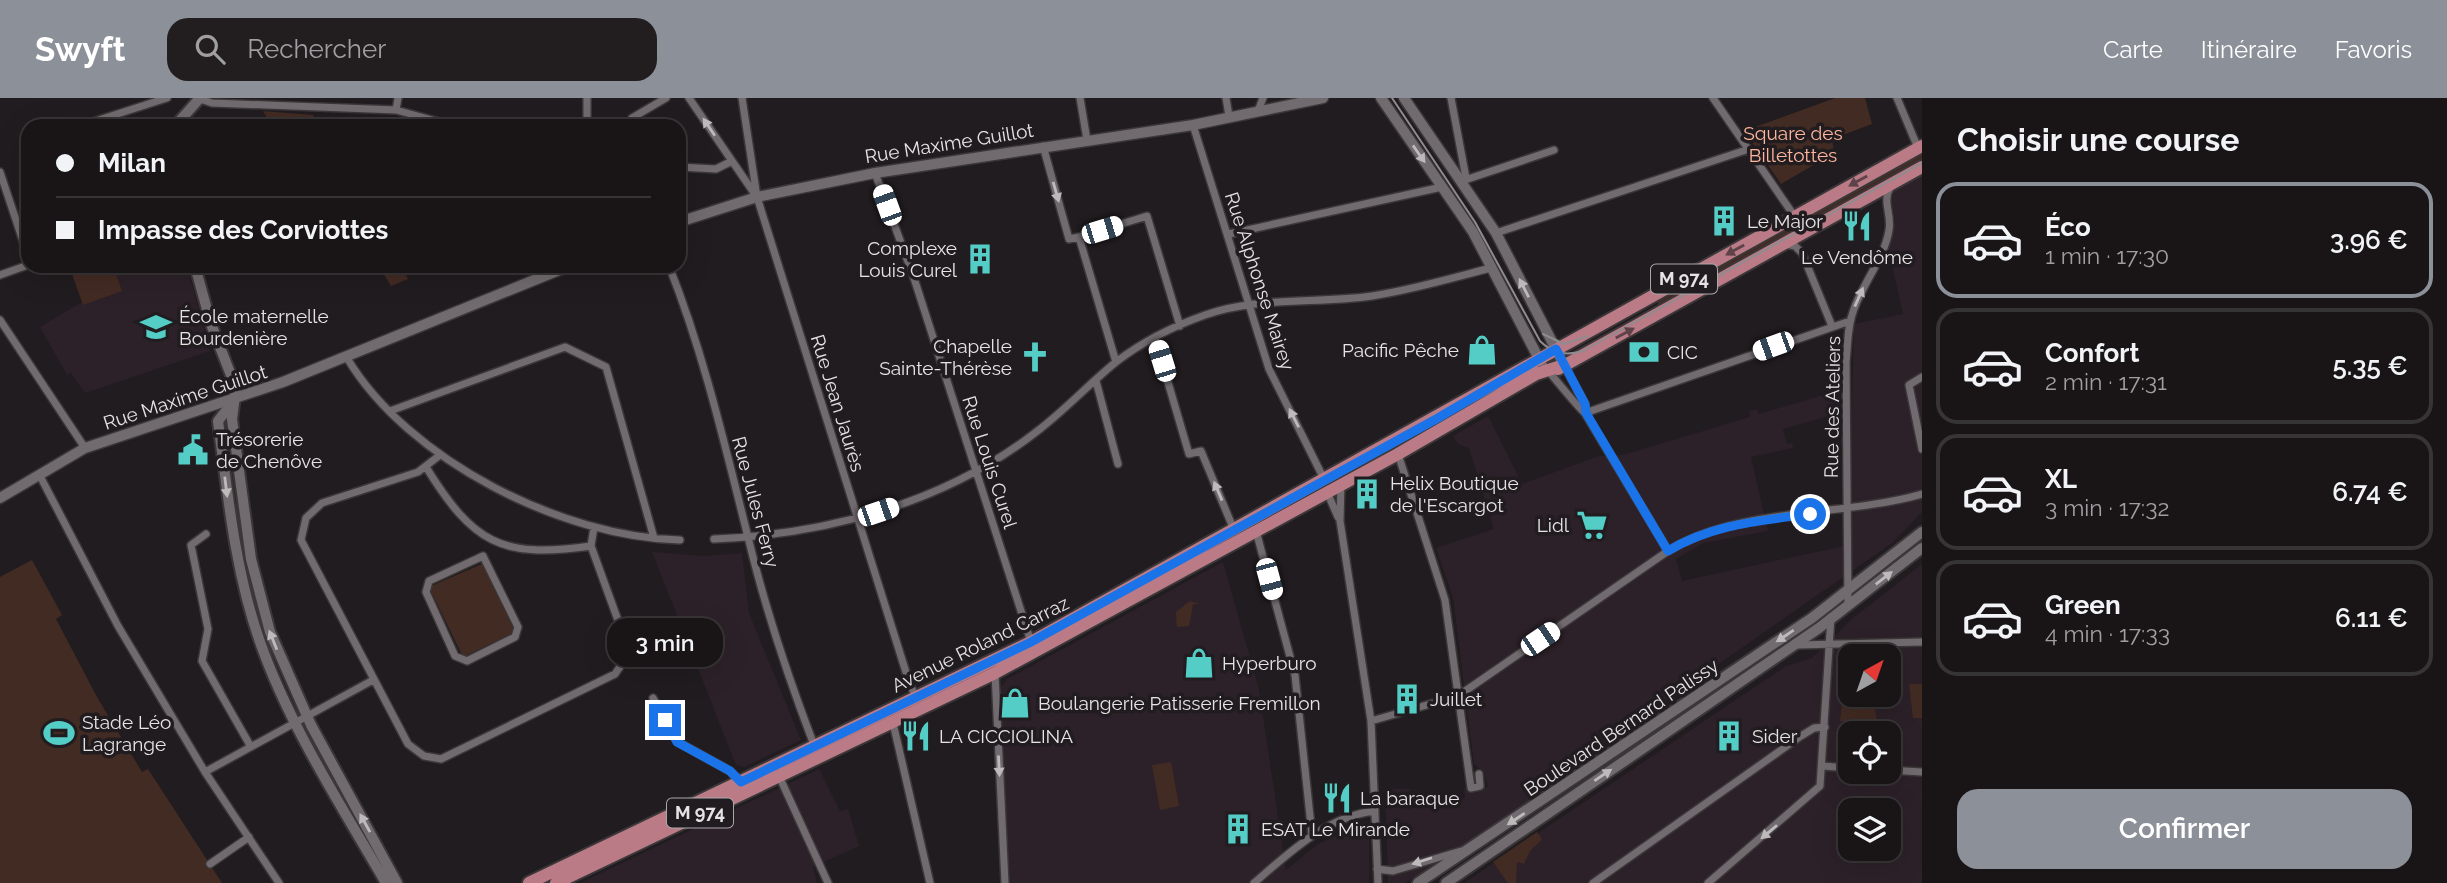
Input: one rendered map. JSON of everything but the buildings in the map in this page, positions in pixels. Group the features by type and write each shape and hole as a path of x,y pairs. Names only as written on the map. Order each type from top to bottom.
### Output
{"main road":[{"path":"181,119 199,98"},
{"name":"M 974","path":"1441,423 1572,338 1920,147"},
{"name":"M 974","path":"1441,423 1459,419 1564,365 1922,167"},
{"path":"197,273 211,324 236,388 232,419 251,559 270,632 306,715 397,883"},
{"path":"234,400 218,421 239,565 260,641 295,724 386,883"},
{"name":"Avenue Roland Carraz","path":"556,883 995,673 1256,531 1326,486 1345,468 1441,423"},
{"name":"Avenue Roland Carraz","path":"529,883 1031,642 1235,530 1326,486 1341,484 1398,454 1441,423"},
{"path":"1844,601 1922,532"},
{"path":"1844,601 1922,548"},
{"name":"Boulevard Bernard Palissy","path":"1418,883 1830,604 1844,601"},
{"name":"Boulevard Bernard Palissy","path":"1446,883 1831,620 1844,601"},
{"path":"893,723 916,697"}],"street":[{"path":"102,119 167,98"},
{"path":"199,98 212,103 289,101 396,110 429,119"},
{"path":"345,98 349,108"},
{"path":"396,110 398,98"},
{"path":"587,98 587,119"},
{"path":"633,119 666,98"},
{"path":"689,98 757,197"},
{"path":"742,98 757,197"},
{"path":"1080,98 1087,140"},
{"path":"1226,98 1229,116"},
{"path":"1258,111 1262,98"},
{"path":"1381,98 1473,232 1533,362 1550,372 1577,407 1586,413"},
{"path":"1404,98 1464,180 1496,233 1585,404 1586,413 1668,551"},
{"path":"1451,98 1464,180"},
{"path":"1713,98 1794,217"},
{"path":"1897,98 1920,147"},
{"name":"Rue Maxime Guillot","path":"686,218 757,197 876,173 1193,125 1258,111 1278,102 1317,99"},
{"name":"Rue Alphonse Mairey","path":"1193,125 1269,369 1326,486 1340,521"},
{"path":"1043,146 1069,239 1147,216 1180,326"},
{"path":"1464,180 1554,150"},
{"path":"1496,233 1746,150"},
{"path":"686,167 716,169 732,161"},
{"path":"0,172 21,235"},
{"name":"Rue Louis Curel","path":"876,173 913,275 1031,642"},
{"name":"Rue des Ateliers","path":"1844,601 1847,510 1846,362 1850,321 1888,235 1886,196 1898,180"},
{"path":"1229,234 1340,207 1442,187"},
{"name":"Rue Jean Jaurès","path":"757,197 916,697"},
{"path":"1079,237 1116,362"},
{"path":"1784,244 1795,246 1802,253 1832,326"},
{"path":"0,275 21,268"},
{"path":"715,539 814,530 858,519 920,498 976,470 1039,430 1116,362 1155,338 1180,326 1248,302 1371,296 1491,268"},
{"name":"Rue Maxime Guillot","path":"0,498 85,449 234,400 347,358 552,273"},
{"name":"Rue Jules Ferry","path":"672,273 688,312 705,370 784,665 814,745"},
{"path":"0,320 85,449"},
{"path":"1586,413 1850,321"},
{"path":"1155,338 1189,454 1201,451 1235,530"},
{"path":"390,411 565,347 606,367 654,538"},
{"path":"347,358 364,383 390,411 440,455 521,499 594,527 680,540"},
{"path":"1922,377 1909,385 1922,449"},
{"path":"1096,381 1118,464"},
{"path":"1398,454 1445,600 1471,788 1480,786 1479,774"},
{"path":"440,455 426,467 322,503 306,518 301,540 408,744 424,756 441,759 615,674 624,661 627,645 590,546 594,527"},
{"path":"426,467 456,514 489,540 520,550 550,552 590,546"},
{"path":"40,476 118,626 205,772 279,883"},
{"path":"1341,484 1340,521 1371,721 1378,883"},
{"path":"1371,721 1458,696 1690,538 1725,526 1847,510 1922,494"},
{"path":"1256,531 1295,675 1312,835"},
{"path":"206,534 191,545 208,629 202,661 251,747"},
{"path":"483,556 518,627 515,637 467,661 455,656 426,593 429,580 483,556 489,540"},
{"path":"1708,883 1820,786 1831,644 1830,604"},
{"path":"1794,645 1851,641 1922,642"},
{"path":"995,673 1005,883"},
{"path":"205,772 373,681"},
{"path":"653,698 677,742 730,771 741,782"},
{"path":"893,723 930,883"},
{"path":"1593,883 1801,736 1814,728 1825,727"},
{"path":"1822,766 1838,767"},
{"path":"1901,771 1922,772"},
{"path":"779,775 828,883"},
{"path":"1254,883 1312,835 1358,815 1376,811"},
{"path":"210,864 249,837"},
{"path":"1377,869 1393,871 1468,850"}],"shaded area":[{"path":"1922,175 1922,512 1892,543 1584,758 1485,833 1405,883 1388,883 1385,788 1410,789 1410,808 1452,807 1465,797 1464,788 1488,787 1484,772 1474,764 1453,597 1436,548 1494,529 1469,448 1458,444 1453,436 1488,416 1522,484 1599,456 1623,455 1750,417 1749,411 1757,409 1759,414 1837,391 1836,414 1783,429 1787,444 1792,443 1793,448 1751,457 1768,531 1703,543 1676,559 1682,581 1849,545 1854,324 1903,314 1888,247 1895,220 1891,197 1893,191"},
{"path":"72,273 189,273 210,351 85,393 71,373 67,375 40,327 82,302"},
{"path":"652,552 704,556 742,553 749,613 801,740 744,767 736,765"},
{"path":"1223,562 1259,690 1286,870 1318,844 1362,824 1369,828 1369,883 1009,883 999,690 1007,679"},
{"path":"1922,564 1922,883 1464,883 1786,666 1812,658 1853,618"},
{"path":"819,769 840,811 848,809 859,846 813,867 817,883 580,883"}],"green space":[{"name":"Square des Billetottes","path":"1835,98 1865,98 1872,124 1832,139 1834,153 1781,184 1744,131"},
{"path":"263,111 313,115 315,119 267,119"},
{"path":"1922,150 1922,165 1661,309 1655,298"},
{"path":"72,273 116,273 122,291 83,305"},
{"path":"383,273 405,273 408,279 391,286"},
{"path":"234,503 238,503 270,641 266,642 242,555"},
{"name":"Stade Léo Lagrange","path":"32,560 62,615 56,619 97,697 142,772 148,769 222,883 0,883 0,577"},
{"path":"482,564 515,632 463,657 429,587"},
{"path":"1190,601 1200,604 1193,604 1189,626 1177,627 1177,631 1176,612"},
{"path":"1909,684 1922,684 1922,718 1913,718"},
{"path":"1842,707 1875,707 1877,721 1840,721"},
{"path":"1171,762 1179,806 1160,810 1152,765"},
{"path":"1537,832 1542,839 1530,851 1524,864 1517,862 1516,883 1508,883 1493,862"}],"tram line":[{"path":"1392,98 1475,222 1540,341 1550,349 1565,353 1583,351 1922,163"},
{"path":"1543,334 1564,344 1588,336"}],"place":[{"name":"Le Major","path":"1724,221"},
{"name":"Le Vendôme","path":"1857,226"},
{"name":"Complexe Louis Curel","path":"980,259"},
{"name":"École maternelle Bourdenière","path":"156,327"},
{"name":"Pacific Pêche","path":"1482,350"},
{"name":"CIC","path":"1644,352"},
{"name":"Chapelle Sainte-Thérèse","path":"1035,357"},
{"name":"Trésorerie de Chenôve","path":"193,450"},
{"name":"Helix Boutique de l'Escargot","path":"1367,494"},
{"name":"Lidl","path":"1592,525"},
{"name":"Hyperburo","path":"1199,663"},
{"name":"Juillet","path":"1407,699"},
{"name":"Boulangerie Patisserie Fremillon","path":"1015,703"},
{"name":"Stade Léo Lagrange","path":"59,733"},
{"name":"LA CICCIOLINA","path":"916,736"},
{"name":"Sider","path":"1729,736"},
{"name":"La baraque","path":"1337,798"},
{"name":"ESAT Le Mirande","path":"1238,829"}],"route":[{"path":"665,720 677,742 730,771 741,782 1031,642 1438,418 1556,349 1585,404 1586,413 1668,551 1690,538 1725,526 1810,514"}]}
